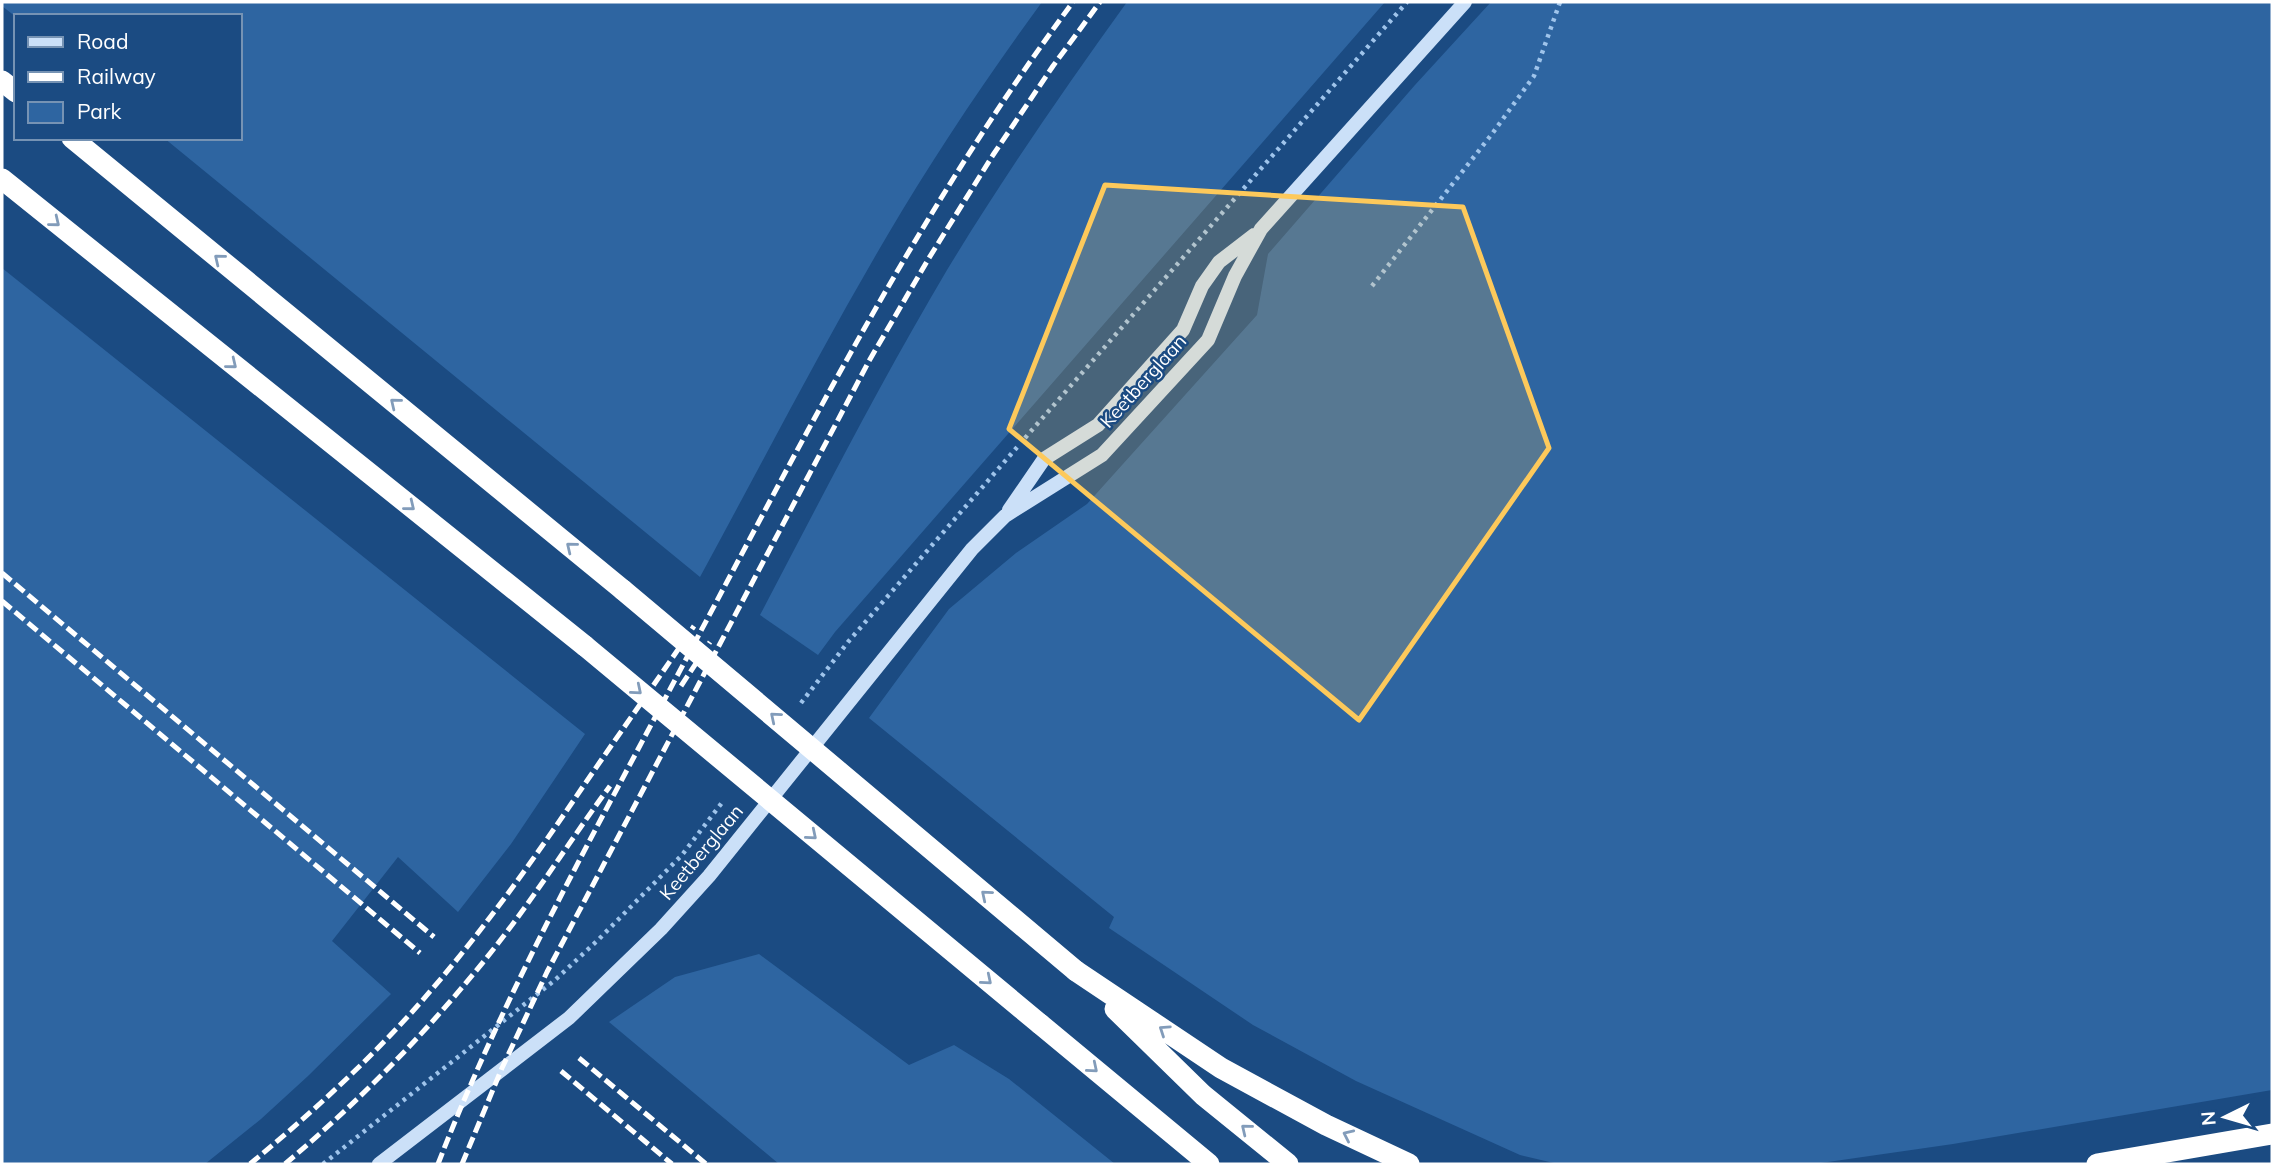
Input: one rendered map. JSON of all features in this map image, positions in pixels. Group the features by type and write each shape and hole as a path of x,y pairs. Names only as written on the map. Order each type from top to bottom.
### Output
{"highway":[{"path":"74,140 624,590 1076,971 1203,1095 1288,1164"},
{"path":"2,179 585,646 1209,1164"},
{"path":"1076,971 1221,1068 1326,1125 1409,1164"},
{"path":"2096,1164 2272,1134"}],"main road":[{"name":"Keetberglaan","path":"379,1164 569,1018 661,929 709,876 972,549 1005,516 1044,459 1098,425 1183,330 1202,286 1219,262 1261,229 1465,2"},
{"name":"Keetberglaan","path":"1005,516 1102,455 1208,340 1235,276 1261,229"}],"path":[{"path":"799,706 857,632 1407,2"},
{"path":"1372,286 1492,134 1534,76 1560,2"},
{"path":"323,1164 555,981 682,855 732,791"}],"highlighted area":[{"path":"1105,185 1463,207 1549,448 1359,720 1009,429"}],"green space":[{"path":"2,2 1042,2 962,117 887,236 700,577 166,140 242,140 242,14 14,15 2,6"},
{"path":"1127,2 1385,2 835,632 818,655 760,615 874,398 947,270 1034,134"},
{"path":"1491,2 2272,2 2272,1090 1953,1144 1814,1164 1558,1164 1520,1155 1356,1081 1253,1025 1109,928 1114,917 869,718 949,609 1016,553 1087,504 1257,315 1268,254"},
{"path":"2,268 585,734 511,844 458,912 398,857 332,941 391,994 261,1119 205,1164 2,1164"},
{"path":"759,954 909,1065 954,1045 1009,1079 1115,1164 779,1164 609,1022 675,977"}],"railway":[{"path":"438,1164 495,1031 558,901 826,397 918,235 967,156 1073,2"},
{"path":"462,1164 502,1068 547,972 869,361 993,155 1100,2"},
{"path":"2,573 434,937"},
{"path":"2,601 420,953"},
{"path":"250,1164 374,1052 458,958 542,846 694,626"},
{"path":"681,686 710,642"},
{"path":"285,1164 369,1088 472,976 511,927 610,786"},
{"path":"579,1058 706,1164"},
{"path":"561,1071 672,1164"}]}
